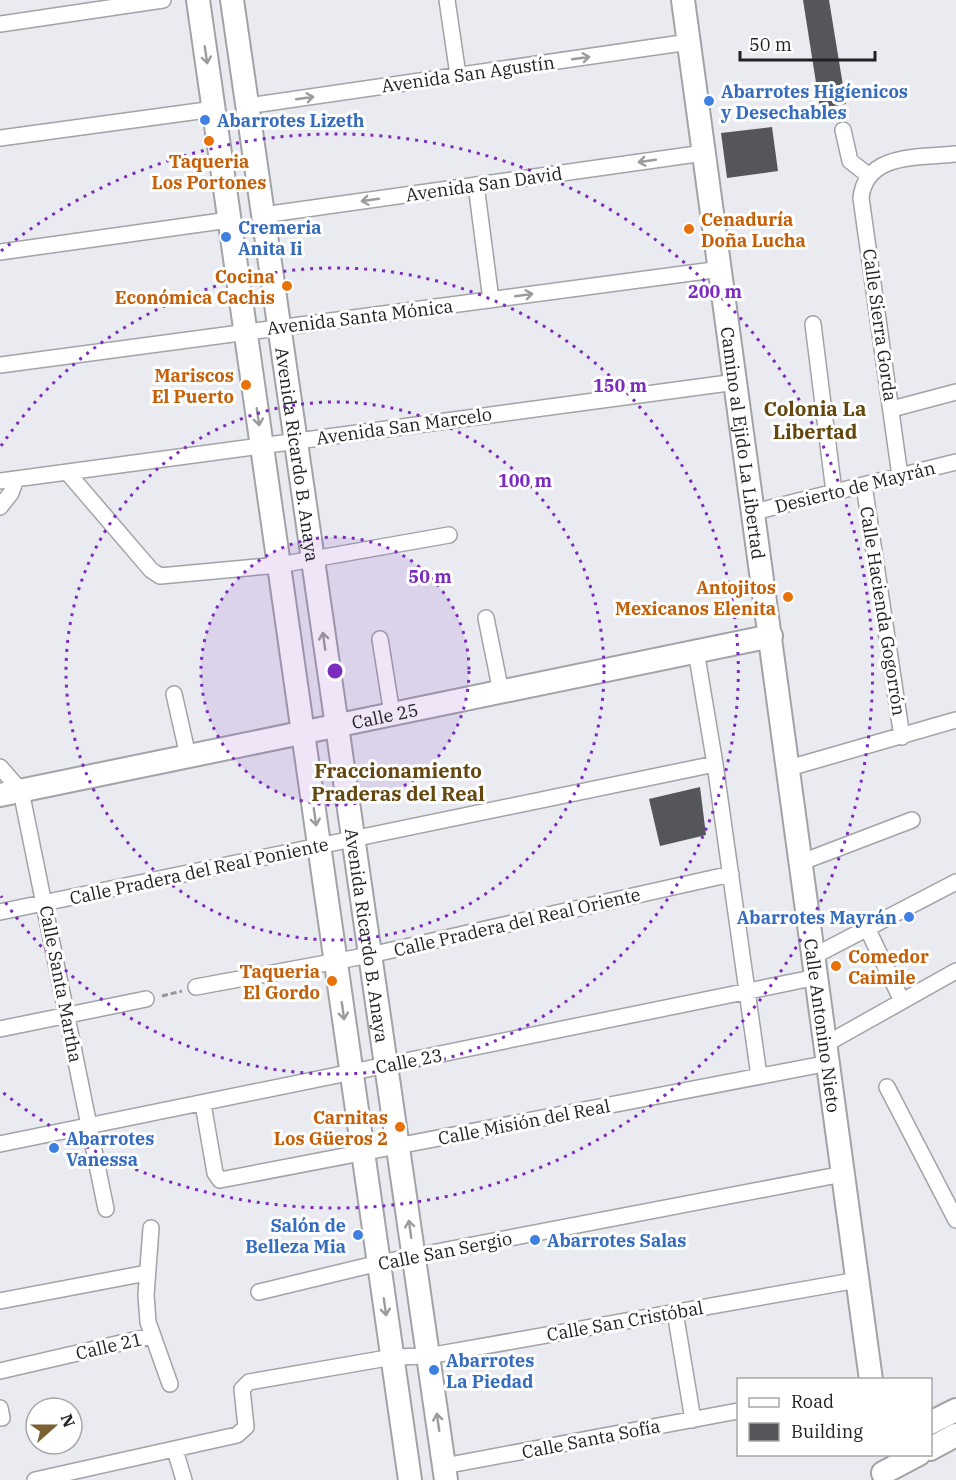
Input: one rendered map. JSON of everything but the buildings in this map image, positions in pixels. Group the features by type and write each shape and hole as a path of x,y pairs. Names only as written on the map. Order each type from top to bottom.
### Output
{"street":[{"path":"0,24 164,0"},
{"name":"Avenida Ricardo B. Anaya","path":"198,0 410,1480"},
{"name":"Avenida Ricardo B. Anaya","path":"232,0 445,1473"},
{"path":"447,0 458,75"},
{"name":"Camino al Ejido La Libertad","path":"683,0 771,636"},
{"name":"Avenida San Agustín","path":"247,106 689,42"},
{"path":"0,138 214,109"},
{"path":"843,130 850,161 868,175 875,168 888,162 956,154"},
{"name":"Avenida San David","path":"263,215 705,153"},
{"name":"Calle Sierra Gorda","path":"868,175 863,184 861,198 900,476"},
{"path":"476,185 491,300"},
{"path":"0,252 230,220"},
{"name":"Avenida Santa Mónica","path":"0,365 721,269"},
{"path":"813,324 834,492"},
{"name":"Avenida San Marcelo","path":"0,481 736,382"},
{"path":"892,409 956,392"},
{"name":"Desierto de Mayrán","path":"754,512 956,462"},
{"path":"67,471 151,570 160,576 279,565 449,535"},
{"path":"0,507 11,493 16,479"},
{"name":"Calle Hacienda Gogorrón","path":"864,485 902,737"},
{"path":"486,618 501,692"},
{"name":"Calle 25","path":"11,793 771,636"},
{"name":"Calle Antonino Nieto","path":"771,636 871,1378"},
{"path":"380,639 392,714"},
{"path":"696,651 715,764 759,1076"},
{"path":"174,694 188,756"},
{"path":"789,768 956,720"},
{"name":"Calle Pradera del Real Poniente","path":"0,912 715,764"},
{"name":"Calle Santa Martha","path":"0,767 11,793 45,903 88,1128 106,1209"},
{"path":"802,862 912,820"},
{"name":"Calle Pradera del Real Oriente","path":"196,987 370,955 730,874"},
{"name":"Calle 23","path":"0,1144 88,1128 747,992 816,967 868,930 956,882"},
{"path":"868,930 902,1001"},
{"name":"Calle Misión del Real","path":"203,1104 215,1173 220,1180 759,1076 827,1054 902,1001 956,971"},
{"path":"0,1029 146,999"},
{"path":"887,1087 956,1220"},
{"name":"Calle San Sergio","path":"259,1292 379,1263 843,1173"},
{"name":"Calle 21","path":"0,1371 151,1336 146,1295 151,1228"},
{"path":"0,1301 147,1274"},
{"name":"Calle San Cristóbal","path":"175,1450 242,1433 246,1427 242,1389 249,1382 393,1357 428,1356 858,1280"},
{"path":"675,1312 693,1420"},
{"path":"151,1336 170,1384"},
{"path":"932,1422 956,1410"},
{"name":"Calle Santa Sofía","path":"445,1473 737,1411"},
{"path":"932,1448 956,1436"},
{"path":"35,1480 75,1476 175,1450 184,1480"},
{"path":"883,1469 916,1456"}],"path":[{"path":"146,999 196,987"}],"place":[{"name":"Abarrotes Higíenicos y Desechables","path":"709,101"},
{"name":"Abarrotes Lizeth","path":"205,120"},
{"name":"Taqueria Los Portones","path":"209,141"},
{"name":"Cenaduría Doña Lucha","path":"689,229"},
{"name":"Cremeria Anita Ii","path":"226,237"},
{"name":"Cocina Económica Cachis","path":"287,286"},
{"name":"Mariscos El Puerto","path":"246,385"},
{"name":"Antojitos Mexicanos Elenita","path":"788,597"},
{"name":"Abarrotes Mayrán","path":"909,917"},
{"name":"Comedor Caimile","path":"836,966"},
{"name":"Taqueria El Gordo","path":"332,981"},
{"name":"Carnitas Los Güeros 2","path":"400,1127"},
{"name":"Abarrotes Vanessa","path":"54,1148"},
{"name":"Salón de Belleza Mia","path":"358,1235"},
{"name":"Abarrotes Salas","path":"535,1240"},
{"name":"Abarrotes La Piedad","path":"434,1370"}],"district":[{"name":"Colonia La Libertad","path":"815,420"},
{"name":"Fraccionamiento Praderas del Real","path":"398,782"}]}
